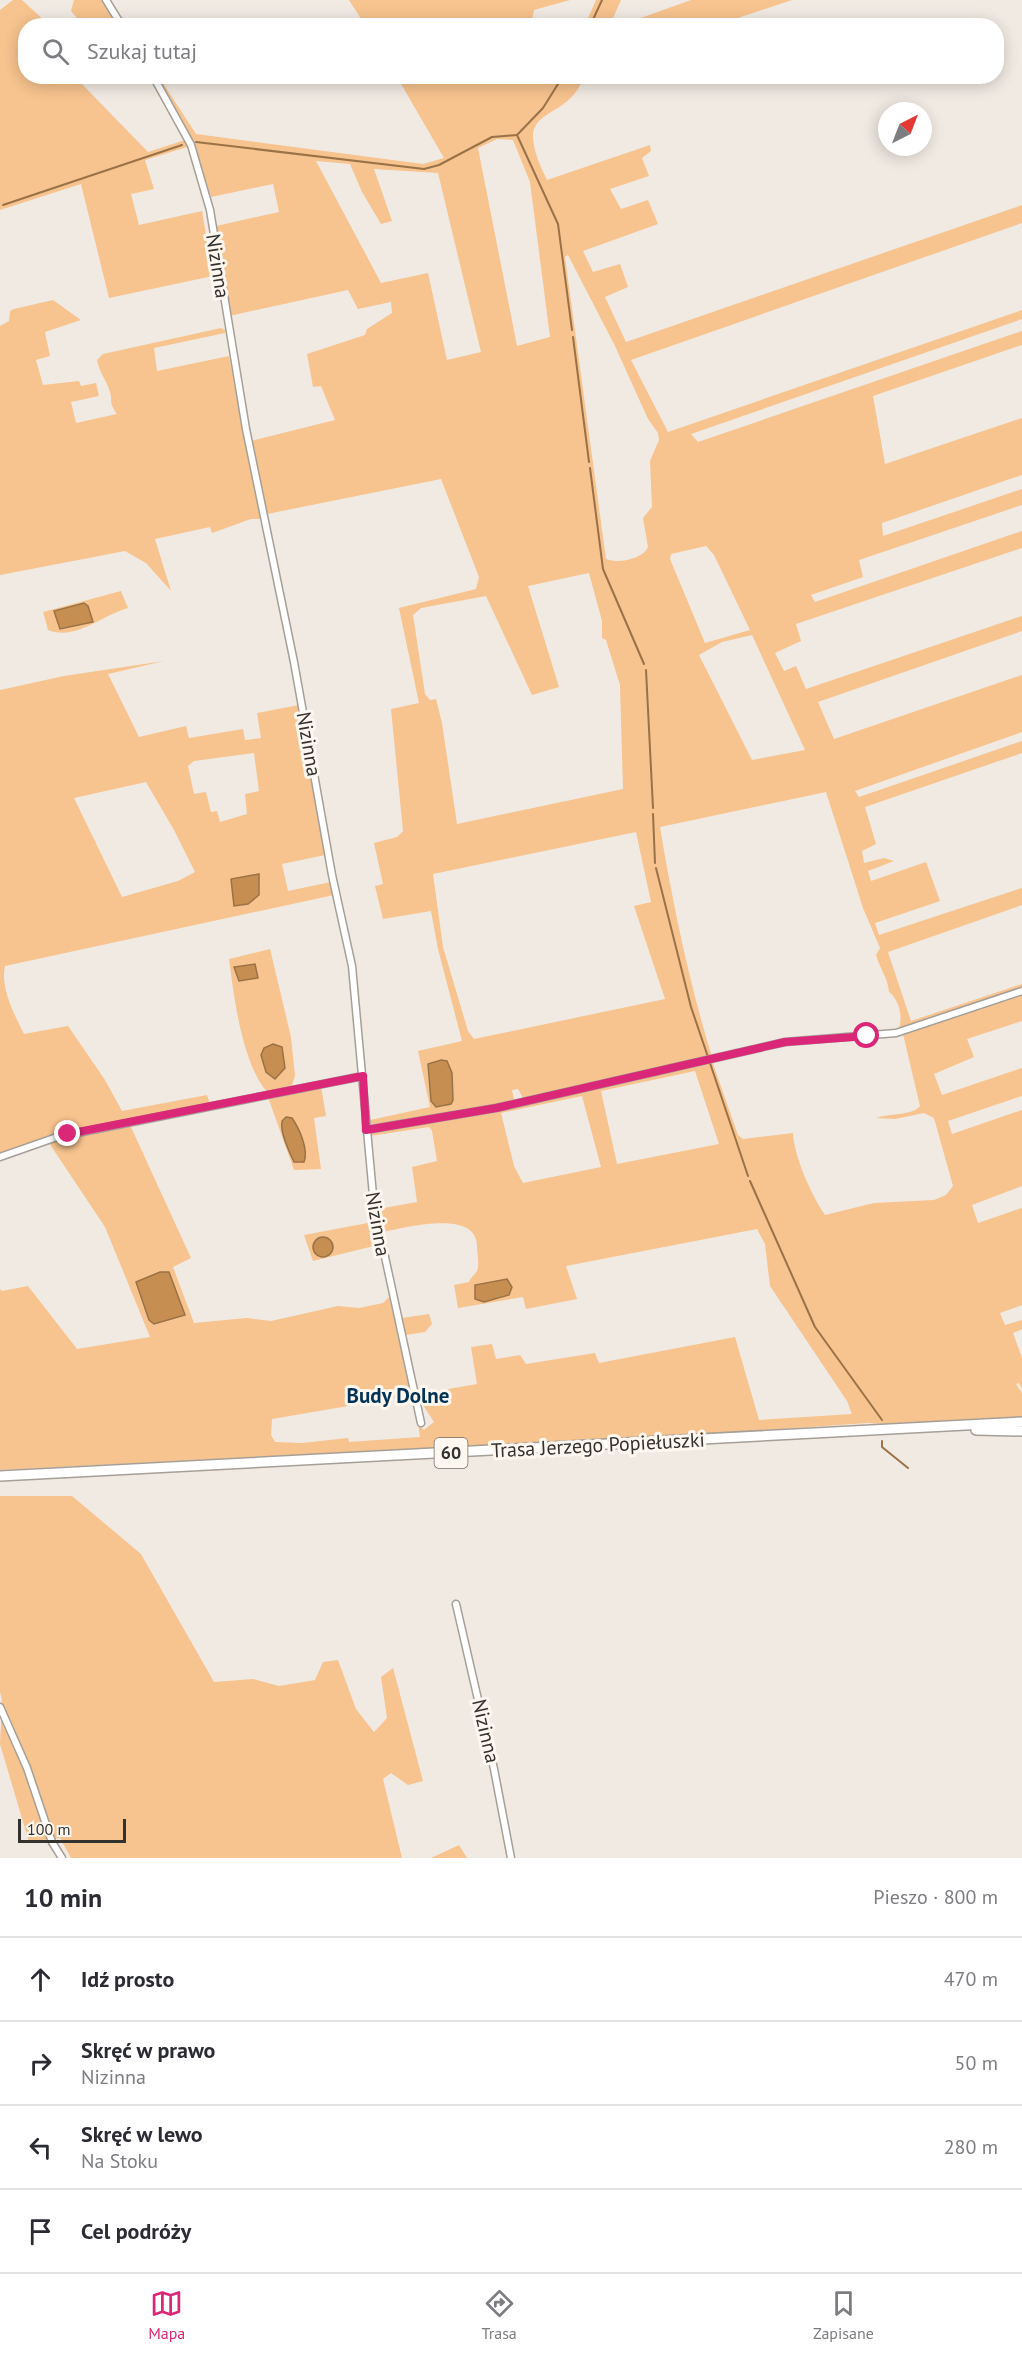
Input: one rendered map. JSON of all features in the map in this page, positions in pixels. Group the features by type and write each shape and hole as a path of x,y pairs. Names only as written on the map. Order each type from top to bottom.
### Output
{"main road":[{"name":"Trasa Jerzego Popiełuszki","path":"0,1476 944,1428 1022,1422"},
{"name":"Trasa Jerzego Popiełuszki","path":"944,1428 1022,1431"}],"street":[{"path":"106,0 117,18"},
{"name":"Nizinna","path":"157,84 191,144 210,210 246,429 294,662 332,875 352,966 376,1223 421,1423"},
{"path":"366,1130 507,1106 785,1042 891,1034 1022,991"},
{"path":"0,1157 57,1137 363,1076"},
{"name":"Nizinna","path":"456,1604 494,1769 511,1858"},
{"path":"0,1707 27,1768 52,1842 62,1858"}],"shaded area":[{"path":"13,0 22,0 41,18 18,18 18,84 82,84 148,152 185,140 187,147 145,160 154,189 131,194 139,225 202,211 213,276 109,298 81,184 0,210 0,10"},
{"path":"74,0 103,0 115,18 77,18 71,11"},
{"path":"349,0 570,0 534,10 532,18 361,18"},
{"path":"596,0 621,0 613,18 588,18"},
{"path":"691,0 792,0 738,18 641,18"},
{"path":"161,84 164,84 196,134 423,164 444,158 401,84 580,84 564,104 543,118 536,126 533,137 536,154 547,180 650,145 651,151 642,158 649,176 610,189 621,209 648,200 658,224 583,251 593,272 620,264 628,287 605,297 626,342 1022,205 1022,223 631,360 668,432 1022,310 1022,319 691,434 698,442 1022,331 1022,345 873,396 885,464 1022,418 1022,475 882,523 883,536 1022,489 1022,505 859,560 863,577 811,595 815,602 1022,531 1022,548 796,624 801,641 775,653 784,671 796,666 806,689 1022,616 1022,631 818,702 834,739 1022,675 1022,732 855,791 859,797 1022,741 1022,753 865,807 876,844 862,851 864,863 884,858 894,861 868,871 871,881 926,862 940,901 875,923 879,935 1022,888 1022,905 888,952 911,1021 1022,984 1022,989 898,1030 901,1020 900,1009 889,992 876,955 880,948 863,908 826,792 660,827 682,943 712,1057 523,1098 518,1089 512,1090 514,1099 511,1102 381,1125 371,1124 370,1120 430,1107 418,1051 462,1041 438,949 431,911 383,919 375,886 383,884 374,843 397,837 403,831 391,709 419,703 399,608 476,589 479,577 441,479 267,514 251,441 335,420 321,386 313,387 307,354 365,335 367,329 392,313 391,302 358,309 348,290 229,316 216,226 279,212 273,184 211,197 195,146","holes":["497,139 513,140 530,182 550,337 517,346 478,148","316,161 350,164 362,192 381,224 392,221 374,169 438,173 481,352 447,360 428,273 381,283","568,255 615,346 648,419 658,433 659,440 650,461 652,507 643,518 648,547 641,555 630,559 617,561 606,559 565,257","706,546 714,555 750,630 705,643 670,559 671,554","589,573 602,621 602,638 606,640 620,685 623,789 457,824 442,723 436,699 430,700 425,694 413,615 421,608 486,596 532,695 559,687 528,586","752,635 805,750 752,760 699,655 722,642","636,832 651,902 634,906 665,999 474,1039 468,1031 443,947 433,874"]},
{"path":"53,300 81,320 45,332 50,356 36,360 43,385 79,381 81,386 96,383 99,396 71,402 76,423 117,414 97,360 103,354 221,328 225,330 225,333 154,348 157,371 229,356 261,519 251,519 212,533 210,527 155,539 171,591 146,563 125,551 0,575 0,326 9,321 10,311 14,309"},
{"path":"121,591 128,608 79,630 58,632 48,630 43,612"},
{"path":"84,603 88,606 93,622 60,629 54,611"},
{"path":"164,661 108,674 139,737 186,726 189,738 243,729 245,740 261,738 257,713 299,705 325,855 282,864 288,891 331,882 334,895 5,966 6,991 24,1034 68,1026 105,1080 122,1111 207,1095 210,1104 56,1135 0,1154 0,690 64,676","holes":["254,753 259,791 245,794 247,814 220,822 217,811 211,812 206,792 194,794 188,766 194,761","146,782 195,872 178,881 122,897 74,798"]},
{"path":"259,874 259,895 248,904 234,906 231,879"},
{"path":"270,949 291,1037 295,1076 291,1088 267,1092 258,1080 245,1047 229,959"},
{"path":"255,964 258,978 239,981 234,967"},
{"path":"1022,995 1022,1021 967,1039 974,1057 934,1074 942,1095 1022,1068 1022,1096 948,1121 952,1134 1022,1110 1022,1186 972,1205 978,1223 1022,1208 1022,1305 1000,1313 1005,1325 1022,1320 1022,1329 1013,1333 1022,1358 1022,1389 1019,1383 1016,1384 1022,1393 1022,1419 900,1425 868,1423 690,1435 0,1470 0,1289 2,1291 28,1286 77,1349 150,1337 105,1227 49,1143 130,1125 191,1258 173,1267 194,1323 247,1318 271,1321 338,1306 359,1308 383,1303 389,1297 413,1395 272,1419 271,1435 275,1442 302,1443 348,1438 349,1442 420,1437 418,1424 424,1430 434,1422 421,1402 419,1394 477,1384 471,1347 492,1344 496,1359 520,1355 526,1364 595,1353 599,1363 735,1337 759,1420 852,1414 847,1401 770,1286 765,1244 757,1229 566,1266 577,1299 526,1309 523,1297 458,1308 454,1285 469,1282 478,1268 474,1235 466,1228 438,1223 383,1232 378,1209 417,1202 412,1167 437,1161 432,1131 429,1127 370,1136 376,1131 712,1061 738,1135 743,1139 793,1133 804,1176 825,1215 874,1203 934,1200 946,1195 953,1186 934,1118 924,1113 895,1119 876,1118 906,1113 920,1106 903,1034","holes":["695,1071 719,1144 617,1164 601,1091","582,1096 601,1167 523,1183 514,1166 501,1113"]},
{"path":"273,1044 282,1047 285,1068 275,1079 266,1072 261,1055 264,1048"},
{"path":"441,1060 447,1061 452,1073 453,1100 451,1104 436,1107 431,1101 428,1064"},
{"path":"321,1086 326,1116 314,1118 321,1169 294,1170 268,1097"},
{"path":"286,1117 292,1118 300,1133 305,1151 304,1162 294,1162 287,1147 282,1126 282,1121"},
{"path":"373,1222 378,1245 313,1261 304,1235"},
{"path":"323,1237 330,1240 333,1247 330,1254 323,1257 316,1254 313,1247 316,1240"},
{"path":"160,1272 169,1272 185,1315 154,1324 149,1320 136,1282"},
{"path":"507,1279 512,1287 509,1295 484,1302 475,1299 475,1285"},
{"path":"429,1314 432,1324 425,1332 406,1335 402,1318"},
{"path":"0,1496 72,1496 141,1554 214,1682 253,1679 279,1686 315,1680 323,1662 338,1660 356,1709 374,1732 387,1718 381,1677 393,1668 423,1781 408,1785 391,1773 383,1779 402,1858 71,1858 60,1838 29,1842 0,1744 2,1700 0,1692"},
{"path":"459,1845 467,1858 431,1858"}],"waterway":[{"path":"594,18 602,0"},
{"path":"558,84 543,108 517,135 558,224 572,330"},
{"path":"196,142 424,169 439,165 492,137 517,135"},
{"path":"3,205 182,145"},
{"path":"573,337 589,462"},
{"path":"590,468 603,569 644,664"},
{"path":"646,670 653,808"},
{"path":"653,814 655,863"},
{"path":"656,868 691,1007 708,1057"},
{"path":"710,1063 748,1176"},
{"path":"750,1181 815,1327 882,1420"},
{"path":"882,1441 882,1447 908,1468"}],"district":[{"name":"Budy Dolne","path":"398,1396"}],"route":[{"path":"68,1134 363,1076 366,1130 496,1108 785,1042 867,1036"}]}
